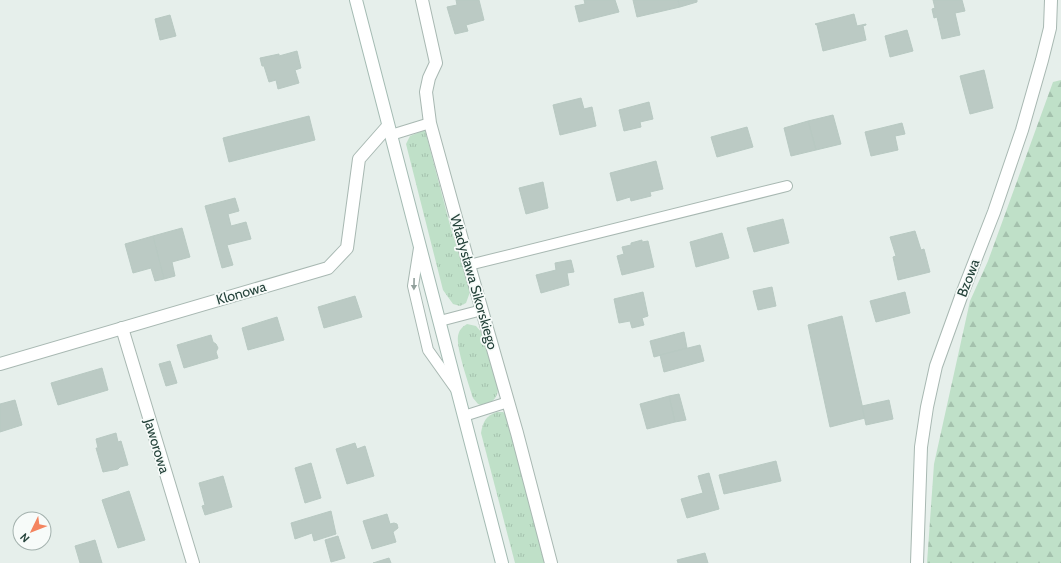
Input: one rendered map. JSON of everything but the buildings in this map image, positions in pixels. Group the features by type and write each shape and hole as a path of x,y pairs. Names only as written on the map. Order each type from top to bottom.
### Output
{"street":[{"path":"356,0 502,563"},
{"name":"Władysława Sikorskiego","path":"422,0 436,63 429,78 426,92 430,123 508,402 551,563"},
{"name":"Bzowa","path":"918,563 920,447 936,366 994,212 1022,130 1050,28 1051,0"},
{"name":"Klonowa","path":"0,364 328,268 347,248 359,159 390,130"},
{"name":"Jaworowa","path":"122,328 193,563"}],"lane":[{"path":"390,130 430,123"},
{"path":"469,265 786,186"},
{"path":"420,246 413,286 428,350 458,392"},
{"path":"440,322 482,310"},
{"path":"464,416 508,402"}],"green space":[{"path":"1061,80 1061,563 927,563 934,464 970,301 988,261 1053,82"},
{"path":"425,130 451,229 468,281 470,292 466,303 460,306 453,304 443,290 406,144 410,136"},
{"path":"467,324 476,326 482,333 498,385 498,392 495,398 490,403 483,406 478,404 473,398 459,349 458,334"},
{"path":"497,412 503,412 507,416 545,563 515,563 481,433 486,420 490,415"}]}
